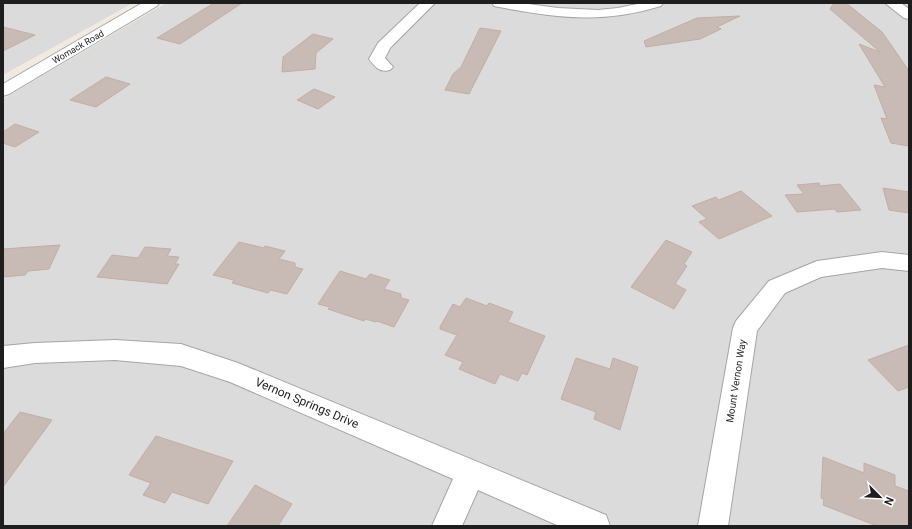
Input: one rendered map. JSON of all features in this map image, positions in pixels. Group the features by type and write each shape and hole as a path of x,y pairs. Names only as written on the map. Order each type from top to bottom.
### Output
{"street":[{"name":"Womack Road","path":"3,91 152,3"},
{"path":"385,67 377,59 383,46 428,3"},
{"path":"499,3 557,12 591,14 644,8 656,3"},
{"path":"892,3 909,15"},
{"name":"Mount Vernon Way","path":"713,526 745,328 777,287 817,269 882,260 909,263"},
{"name":"Vernon Springs Drive","path":"3,358 35,353 115,350 182,355 238,374 595,526"},
{"path":"447,526 470,474"}],"shaded area":[{"path":"3,3 133,3 3,75"},
{"path":"166,3 909,3 909,526 3,526 3,99"}],"building":[{"path":"214,3 242,3 180,44 157,38"},
{"path":"834,3 846,3 882,32 907,68 909,75 909,146 891,143 881,118 887,119 874,85 885,87 859,44 880,52 830,9"},
{"path":"740,16 717,27 721,29 700,39 646,47 644,41 697,18"},
{"path":"3,27 35,35 3,51"},
{"path":"480,28 501,31 469,94 445,90 453,74 461,67"},
{"path":"313,34 333,39 316,53 315,69 282,72 283,57"},
{"path":"106,77 130,84 96,107 70,100"},
{"path":"314,89 335,97 318,109 297,100"},
{"path":"15,124 39,132 15,147 3,143 3,132"},
{"path":"819,183 820,186 840,184 861,210 837,212 835,209 797,212 785,195 804,194 797,185"},
{"path":"883,188 909,192 909,213 889,210"},
{"path":"741,191 772,216 719,239 699,222 707,219 692,206 716,197 719,200"},
{"path":"666,240 692,252 684,264 687,266 675,284 686,290 674,309 631,287"},
{"path":"239,242 285,251 279,259 295,263 295,267 303,269 287,294 270,290 268,293 232,283 234,280 213,275"},
{"path":"60,245 49,269 28,271 25,275 3,277 3,249"},
{"path":"145,247 171,249 167,256 179,257 175,264 179,264 167,284 97,277 112,255 138,258"},
{"path":"340,271 366,279 370,274 390,280 384,289 401,294 401,298 409,300 394,327 377,321 365,319 364,321 328,309 330,307 318,304"},
{"path":"466,298 487,306 489,303 513,312 508,322 545,336 527,375 522,373 518,381 500,374 495,384 459,369 463,362 445,355 457,335 440,329 440,327 453,304 460,307"},
{"path":"909,345 909,387 898,391 868,360"},
{"path":"576,358 610,369 613,358 638,367 620,430 594,419 596,412 561,399"},
{"path":"20,412 52,420 3,487 3,434"},
{"path":"156,436 233,461 208,504 172,492 165,503 143,495 151,483 129,475"},
{"path":"823,457 864,473 864,463 895,475 895,486 909,491 909,526 877,526 823,505 824,499 821,498"},
{"path":"255,485 292,504 278,526 227,526"}]}
